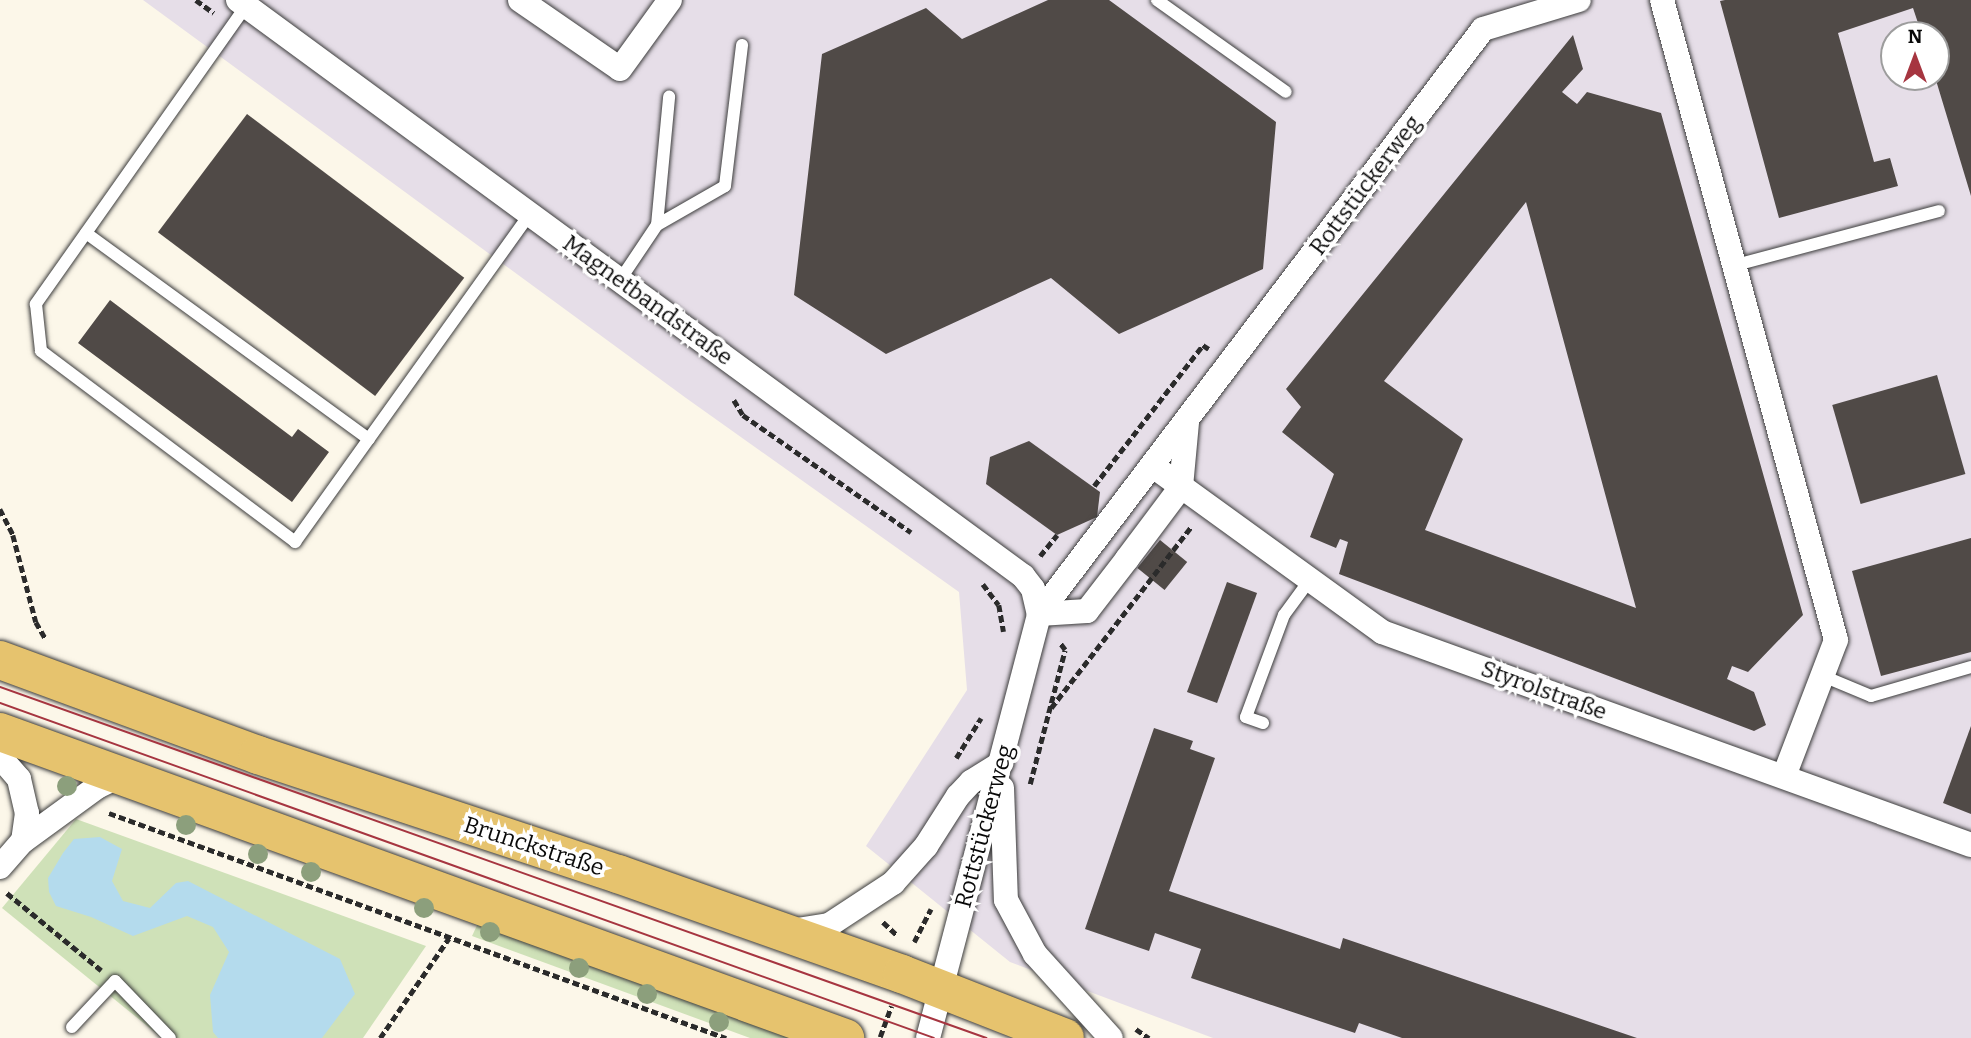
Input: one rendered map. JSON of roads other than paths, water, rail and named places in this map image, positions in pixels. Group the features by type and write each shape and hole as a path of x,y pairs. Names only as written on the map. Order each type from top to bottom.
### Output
{"main road":[{"name":"Brunckstraße","path":"0,660 258,755 618,874 782,932 942,989 1065,1038"},
{"path":"0,732 845,1038"}],"street":[{"path":"520,0 620,69 670,0"},
{"name":"Rottstückerweg","path":"928,1038 1039,614 1483,29 1579,0"},
{"path":"1662,0 1836,640 1784,776"},
{"name":"Magnetbandstraße","path":"239,11 530,214 1023,576 1033,589 1039,614"},
{"path":"1039,614 1087,611 1181,487 1187,421"},
{"name":"Styrolstraße","path":"1153,466 1382,632 1971,845"},
{"path":"0,757 19,779 27,813 23,841"},
{"path":"782,932 829,925 887,887 926,846 958,796 971,782 1001,763"},
{"path":"1001,763 1006,900 1035,954 1120,1031"},
{"path":"0,867 23,841 97,786 122,775"}],"lane":[{"path":"1157,0 1286,92"},
{"path":"239,11 36,304 41,351 295,542 530,214"},
{"path":"620,280 657,225 725,186 742,45"},
{"path":"657,225 669,97"},
{"path":"1736,265 1939,211"},
{"path":"86,233 369,439"},
{"path":"1263,723 1246,717 1284,615 1309,581"},
{"path":"1823,676 1871,695 1971,667"},
{"path":"72,1027 115,981 170,1038"}],"water":[{"path":"100,837 122,849 112,881 123,901 150,908 176,883 188,881 340,959 355,994 322,1038 218,1038 213,1032 210,995 229,952 213,927 187,916 133,936 91,917 56,906 49,892 48,878 63,853 74,839"}],"tram line":[{"path":"0,687 986,1038"},
{"path":"0,703 934,1038"}]}
